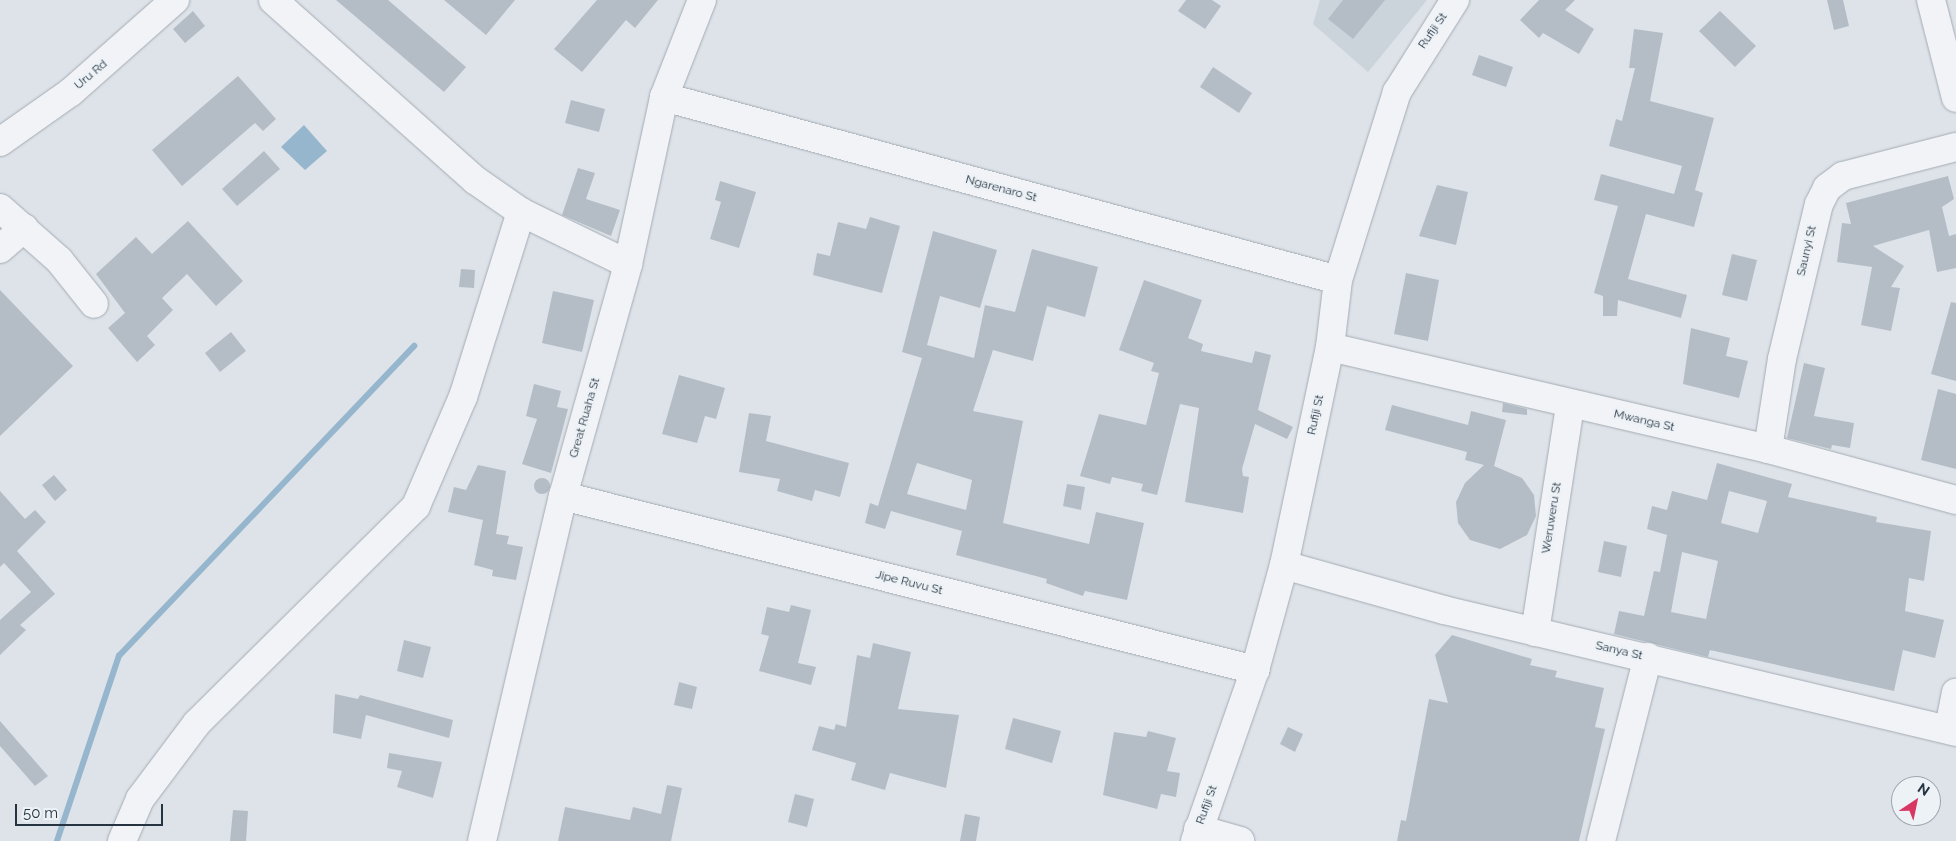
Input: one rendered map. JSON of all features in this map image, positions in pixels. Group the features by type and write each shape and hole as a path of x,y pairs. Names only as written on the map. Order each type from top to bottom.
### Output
{"street":[{"path":"273,0 418,134 521,212 628,264"},
{"name":"Great Ruaha St","path":"482,841 563,496 628,264 664,98 702,0"},
{"name":"Rufiji St","path":"1197,835 1255,670 1284,565 1330,347 1338,280 1397,92 1454,0"},
{"path":"1931,0 1956,98"},
{"name":"Uru Rd","path":"0,142 71,92 167,3"},
{"name":"Ngarenaro St","path":"664,98 1338,280"},
{"name":"Saunyi St","path":"1768,449 1786,340 1819,204 1827,188 1843,176 1956,147"},
{"path":"0,208 59,260 94,304"},
{"path":"122,841 140,800 197,723 416,506 463,397 521,212"},
{"path":"0,249 24,228"},
{"name":"Mwanga St","path":"1330,347 1570,405 1768,449 1956,500"},
{"name":"Weruweru St","path":"1535,632 1570,405"},
{"name":"Jipe Ruvu St","path":"563,496 1255,670"},
{"name":"Sanya St","path":"1284,565 1535,632 1648,657 1952,730"},
{"path":"1601,841 1648,657"},
{"path":"1952,730 1956,693"},
{"path":"1197,835 1240,841"}],"shaded area":[{"path":"1320,0 1427,0 1368,72 1313,24"}],"water":[{"path":"304,125 327,151 305,170 281,147"}],"building":[{"path":"336,0 388,0 466,67 444,92"},
{"path":"444,0 515,0 486,35"},
{"path":"597,0 658,0 635,28 626,20 582,72 554,49"},
{"path":"1186,0 1212,0 1221,6 1205,29 1178,11"},
{"path":"1343,0 1385,0 1353,39 1328,19"},
{"path":"1539,0 1575,0 1565,10 1594,29 1579,54 1543,33 1539,38 1520,20"},
{"path":"1827,0 1843,0 1849,26 1834,30"},
{"path":"193,11 205,26 185,43 173,29"},
{"path":"1720,11 1756,46 1735,67 1699,31"},
{"path":"1634,29 1663,33 1650,101 1714,118 1695,190 1703,193 1694,227 1646,214 1628,279 1687,295 1681,318 1618,300 1617,316 1603,316 1603,296 1594,293 1618,206 1594,200 1601,174 1674,194 1682,166 1609,146 1616,119 1622,121 1635,68 1629,68"},
{"path":"1479,55 1513,67 1506,87 1472,75"},
{"path":"1213,67 1252,93 1239,113 1200,87"},
{"path":"238,76 276,119 263,131 255,123 182,186 152,150"},
{"path":"571,100 605,109 599,132 565,123"},
{"path":"264,151 280,169 237,206 222,189"},
{"path":"578,168 595,173 586,199 620,210 611,236 562,215"},
{"path":"1948,176 1954,199 1942,207 1949,236 1956,234 1956,268 1937,272 1929,230 1873,246 1904,266 1891,287 1900,288 1891,331 1861,325 1872,267 1837,262 1842,223 1851,224 1846,203"},
{"path":"720,181 756,192 739,248 710,239 721,202 715,200"},
{"path":"1437,185 1468,192 1456,245 1419,236"},
{"path":"870,217 900,226 882,293 813,275 817,253 830,256 838,222 866,229"},
{"path":"188,221 243,281 216,306 187,274 162,298 173,310 147,336 155,345 137,362 108,328 125,313 96,274 136,237 152,254"},
{"path":"933,231 997,250 980,308 940,296 927,345 974,358 985,305 1015,312 1032,249 1098,267 1085,317 1047,306 1033,361 993,350 973,411 1023,421 1003,523 1089,544 1096,512 1144,523 1127,600 1085,591 1083,596 1046,583 1047,579 956,555 962,531 891,511 885,529 865,523 870,503 878,506 922,358 902,352","holes":["917,463 972,480 966,510 907,494"]},
{"path":"1732,254 1757,260 1747,301 1722,295"},
{"path":"461,269 475,270 474,288 459,287"},
{"path":"1406,273 1439,280 1428,341 1394,334"},
{"path":"1144,280 1202,300 1188,338 1203,344 1201,351 1252,363 1255,351 1271,355 1258,410 1293,427 1287,439 1255,424 1242,469 1243,476 1249,477 1243,513 1185,502 1199,408 1180,404 1157,495 1141,491 1143,484 1112,477 1110,484 1080,476 1099,414 1146,425 1159,373 1151,371 1154,363 1119,350"},
{"path":"0,290 73,366 0,436"},
{"path":"553,291 594,300 582,352 542,343"},
{"path":"1951,302 1956,303 1956,381 1931,374"},
{"path":"1691,328 1730,338 1726,356 1748,361 1739,398 1683,384"},
{"path":"231,332 246,351 220,372 205,353"},
{"path":"1804,363 1825,368 1814,416 1854,423 1850,448 1832,445 1831,449 1787,438"},
{"path":"679,375 725,388 716,419 705,416 697,443 662,434"},
{"path":"534,384 561,391 557,407 568,409 551,473 522,464 537,419 526,416"},
{"path":"1938,389 1956,394 1956,469 1921,460"},
{"path":"1503,403 1527,409 1527,415 1502,412"},
{"path":"1392,405 1468,425 1471,411 1506,420 1494,466 1522,478 1534,495 1536,516 1527,535 1500,549 1470,540 1458,523 1456,502 1465,483 1484,465 1465,460 1467,452 1385,430"},
{"path":"749,413 771,416 766,441 849,463 840,497 815,490 812,501 777,491 780,479 739,472"},
{"path":"1717,463 1792,484 1788,497 1877,517 1876,522 1931,531 1924,581 1909,578 1905,611 1944,620 1935,658 1903,650 1894,691 1710,650 1708,657 1614,634 1619,611 1644,616 1654,571 1660,572 1667,535 1647,529 1652,506 1667,510 1672,491 1707,500","holes":["1729,491 1767,501 1758,533 1721,523","1682,552 1718,561 1706,619 1671,612"]},
{"path":"478,465 506,471 496,534 509,536 507,544 523,547 516,580 492,576 493,570 474,565 483,520 448,512 454,487 466,490"},
{"path":"54,475 67,490 55,501 42,485"},
{"path":"539,478 545,478 550,483 548,492 539,494 534,489 534,483"},
{"path":"1067,484 1085,487 1081,510 1063,506"},
{"path":"0,491 25,519 35,510 46,522 17,551 55,594 20,625 26,630 0,655 0,620 31,592 4,563 0,567"},
{"path":"1604,541 1627,546 1621,577 1598,572"},
{"path":"791,605 811,610 798,663 816,667 811,685 759,671 769,636 761,634 767,607 789,612"},
{"path":"1452,635 1532,659 1530,665 1557,671 1555,677 1604,688 1595,727 1605,729 1579,841 1397,841 1401,820 1406,821 1429,699 1448,703 1435,655"},
{"path":"404,640 431,647 423,678 397,671"},
{"path":"873,643 911,652 898,709 959,715 946,788 890,773 885,790 851,780 856,763 812,750 819,726 834,730 836,724 846,727 857,655 870,658"},
{"path":"679,682 697,687 692,709 674,705"},
{"path":"335,694 358,699 360,695 453,720 449,738 366,715 361,739 333,733"},
{"path":"1013,718 1061,731 1052,763 1005,749"},
{"path":"0,721 48,776 35,786 0,746"},
{"path":"1288,727 1303,734 1295,752 1280,744"},
{"path":"1148,731 1176,738 1167,771 1180,773 1176,797 1161,794 1157,809 1103,795 1114,732 1146,737"},
{"path":"389,753 442,762 433,798 397,787 402,771 387,768"},
{"path":"667,785 682,788 671,841 558,841 565,807 630,820 633,807 661,814"},
{"path":"795,794 814,799 807,827 788,822"},
{"path":"233,810 248,811 246,841 230,841"},
{"path":"965,814 980,817 976,841 960,841"}],"waterway":[{"path":"57,841 119,656 414,346"}]}
